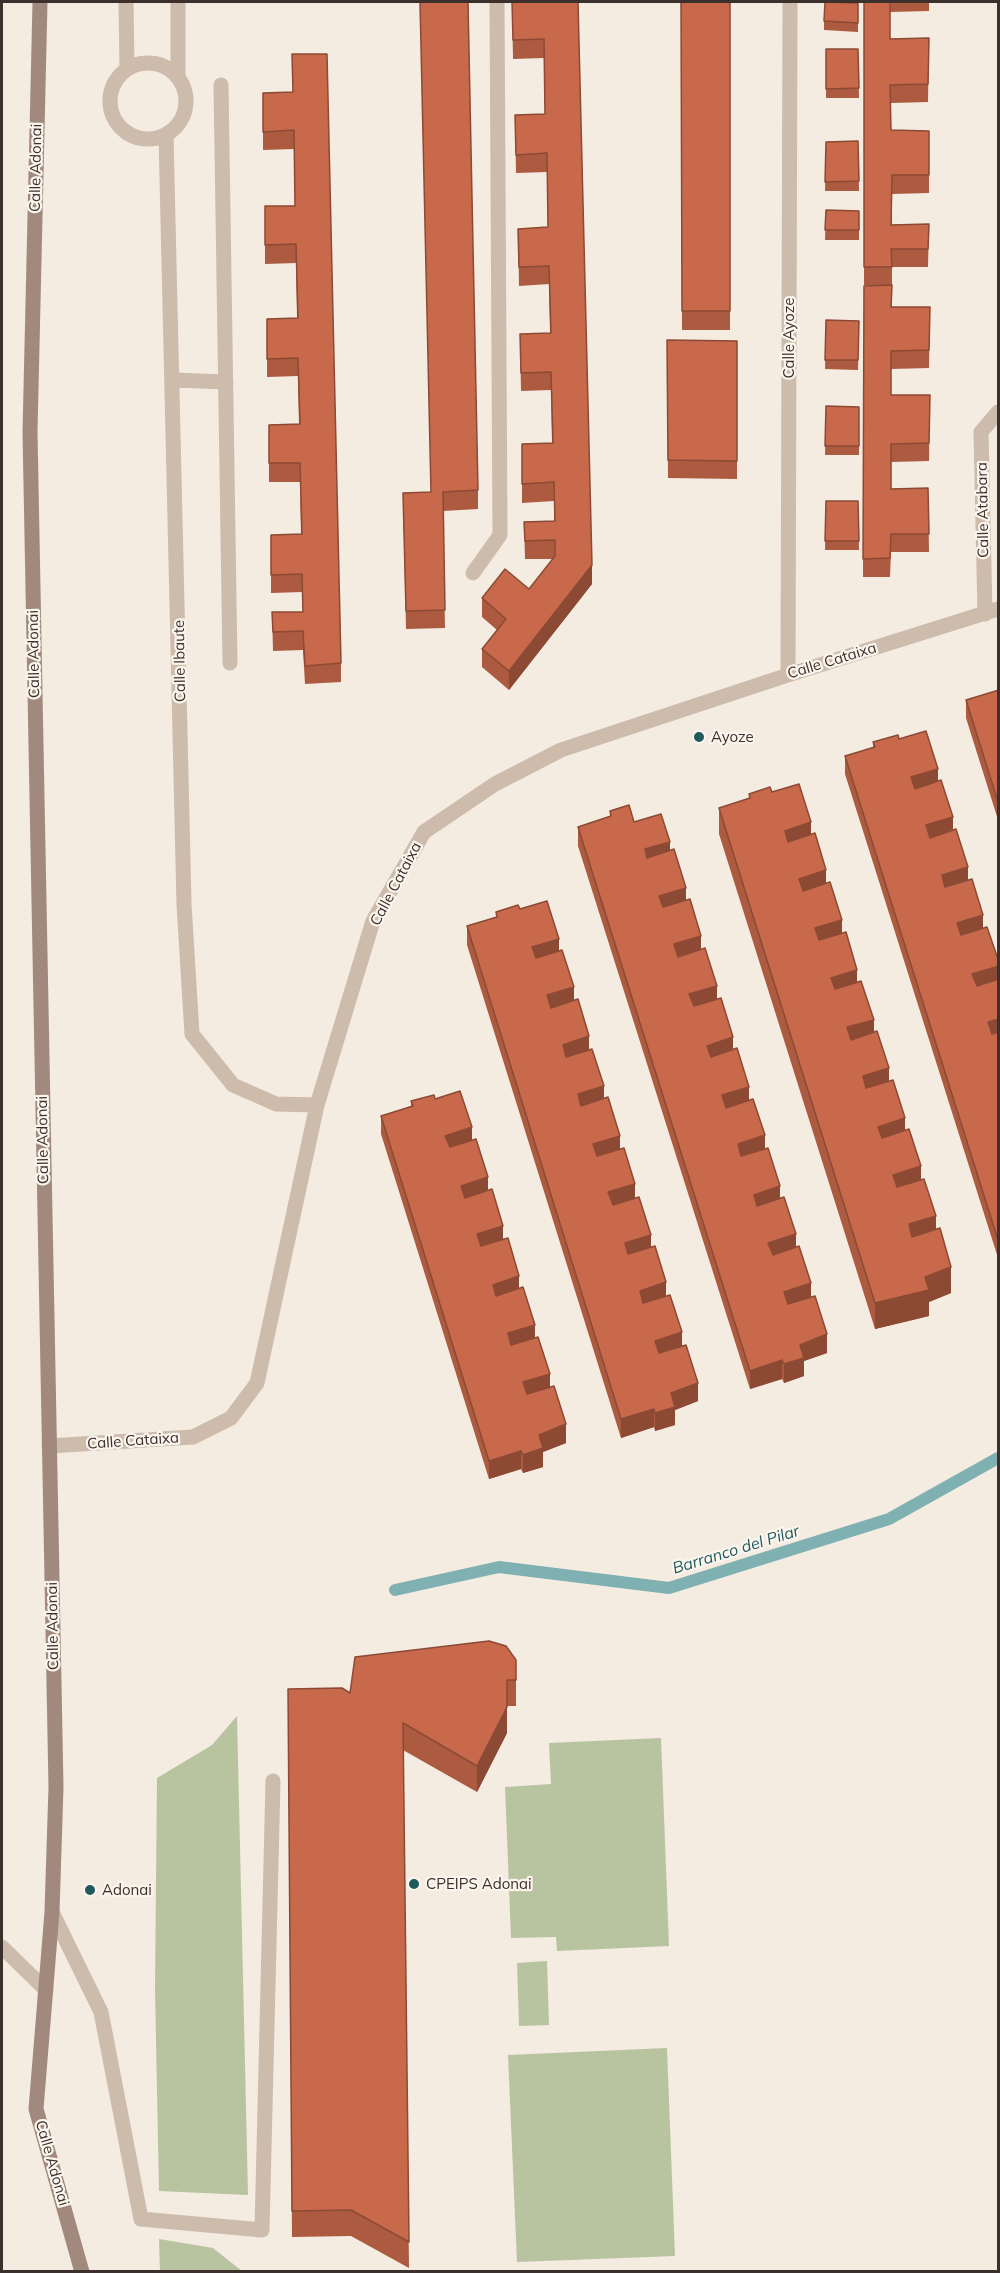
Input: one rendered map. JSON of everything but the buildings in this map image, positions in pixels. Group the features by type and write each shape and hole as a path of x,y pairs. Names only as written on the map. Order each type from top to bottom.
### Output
{"street":[{"name":"Calle Adonai","path":"40,2 30,432 56,1787 52,1912 36,2109 82,2271"},
{"path":"126,2 127,69"},
{"path":"178,2 178,77 186,100 179,124 166,135 142,139 126,133 114,119 110,97 115,81 127,69 142,63 159,64 178,77"},
{"path":"473,573 500,535 497,2"},
{"name":"Calle Ayoze","path":"788,675 790,2"},
{"path":"221,85 230,663"},
{"name":"Calle Ibaute","path":"166,135 184,904 192,1034 233,1085 276,1104 317,1105"},
{"path":"172,380 225,382"},
{"name":"Calle Atabara","path":"992,612 981,432 999,412"},
{"name":"Calle Cataixa","path":"49,1446 193,1437 231,1418 257,1383 317,1105 373,921 424,832 495,784 561,750 788,675 992,612"},
{"path":"52,1912 101,2012 141,2219 261,2230 273,1781"},
{"path":"2,1947 46,1990"}],"green space":[{"path":"237,1716 248,2195 159,2191 155,1989 157,1778 212,1745"},
{"path":"661,1738 669,1946 557,1951 556,1937 511,1938 505,1787 551,1784 549,1743"},
{"path":"547,1961 549,2025 519,2026 517,1963"},
{"path":"667,2048 675,2256 517,2262 508,2055"},
{"path":"159,2239 213,2248 242,2271 160,2271"}],"waterway":[{"name":"Barranco del Pilar","path":"395,1590 499,1567 669,1588 889,1519 998,1458"}],"place":[{"name":"Ayoze","path":"699,737"},
{"name":"CPEIPS Adonai","path":"414,1884"},
{"name":"Adonai","path":"90,1890"}]}
